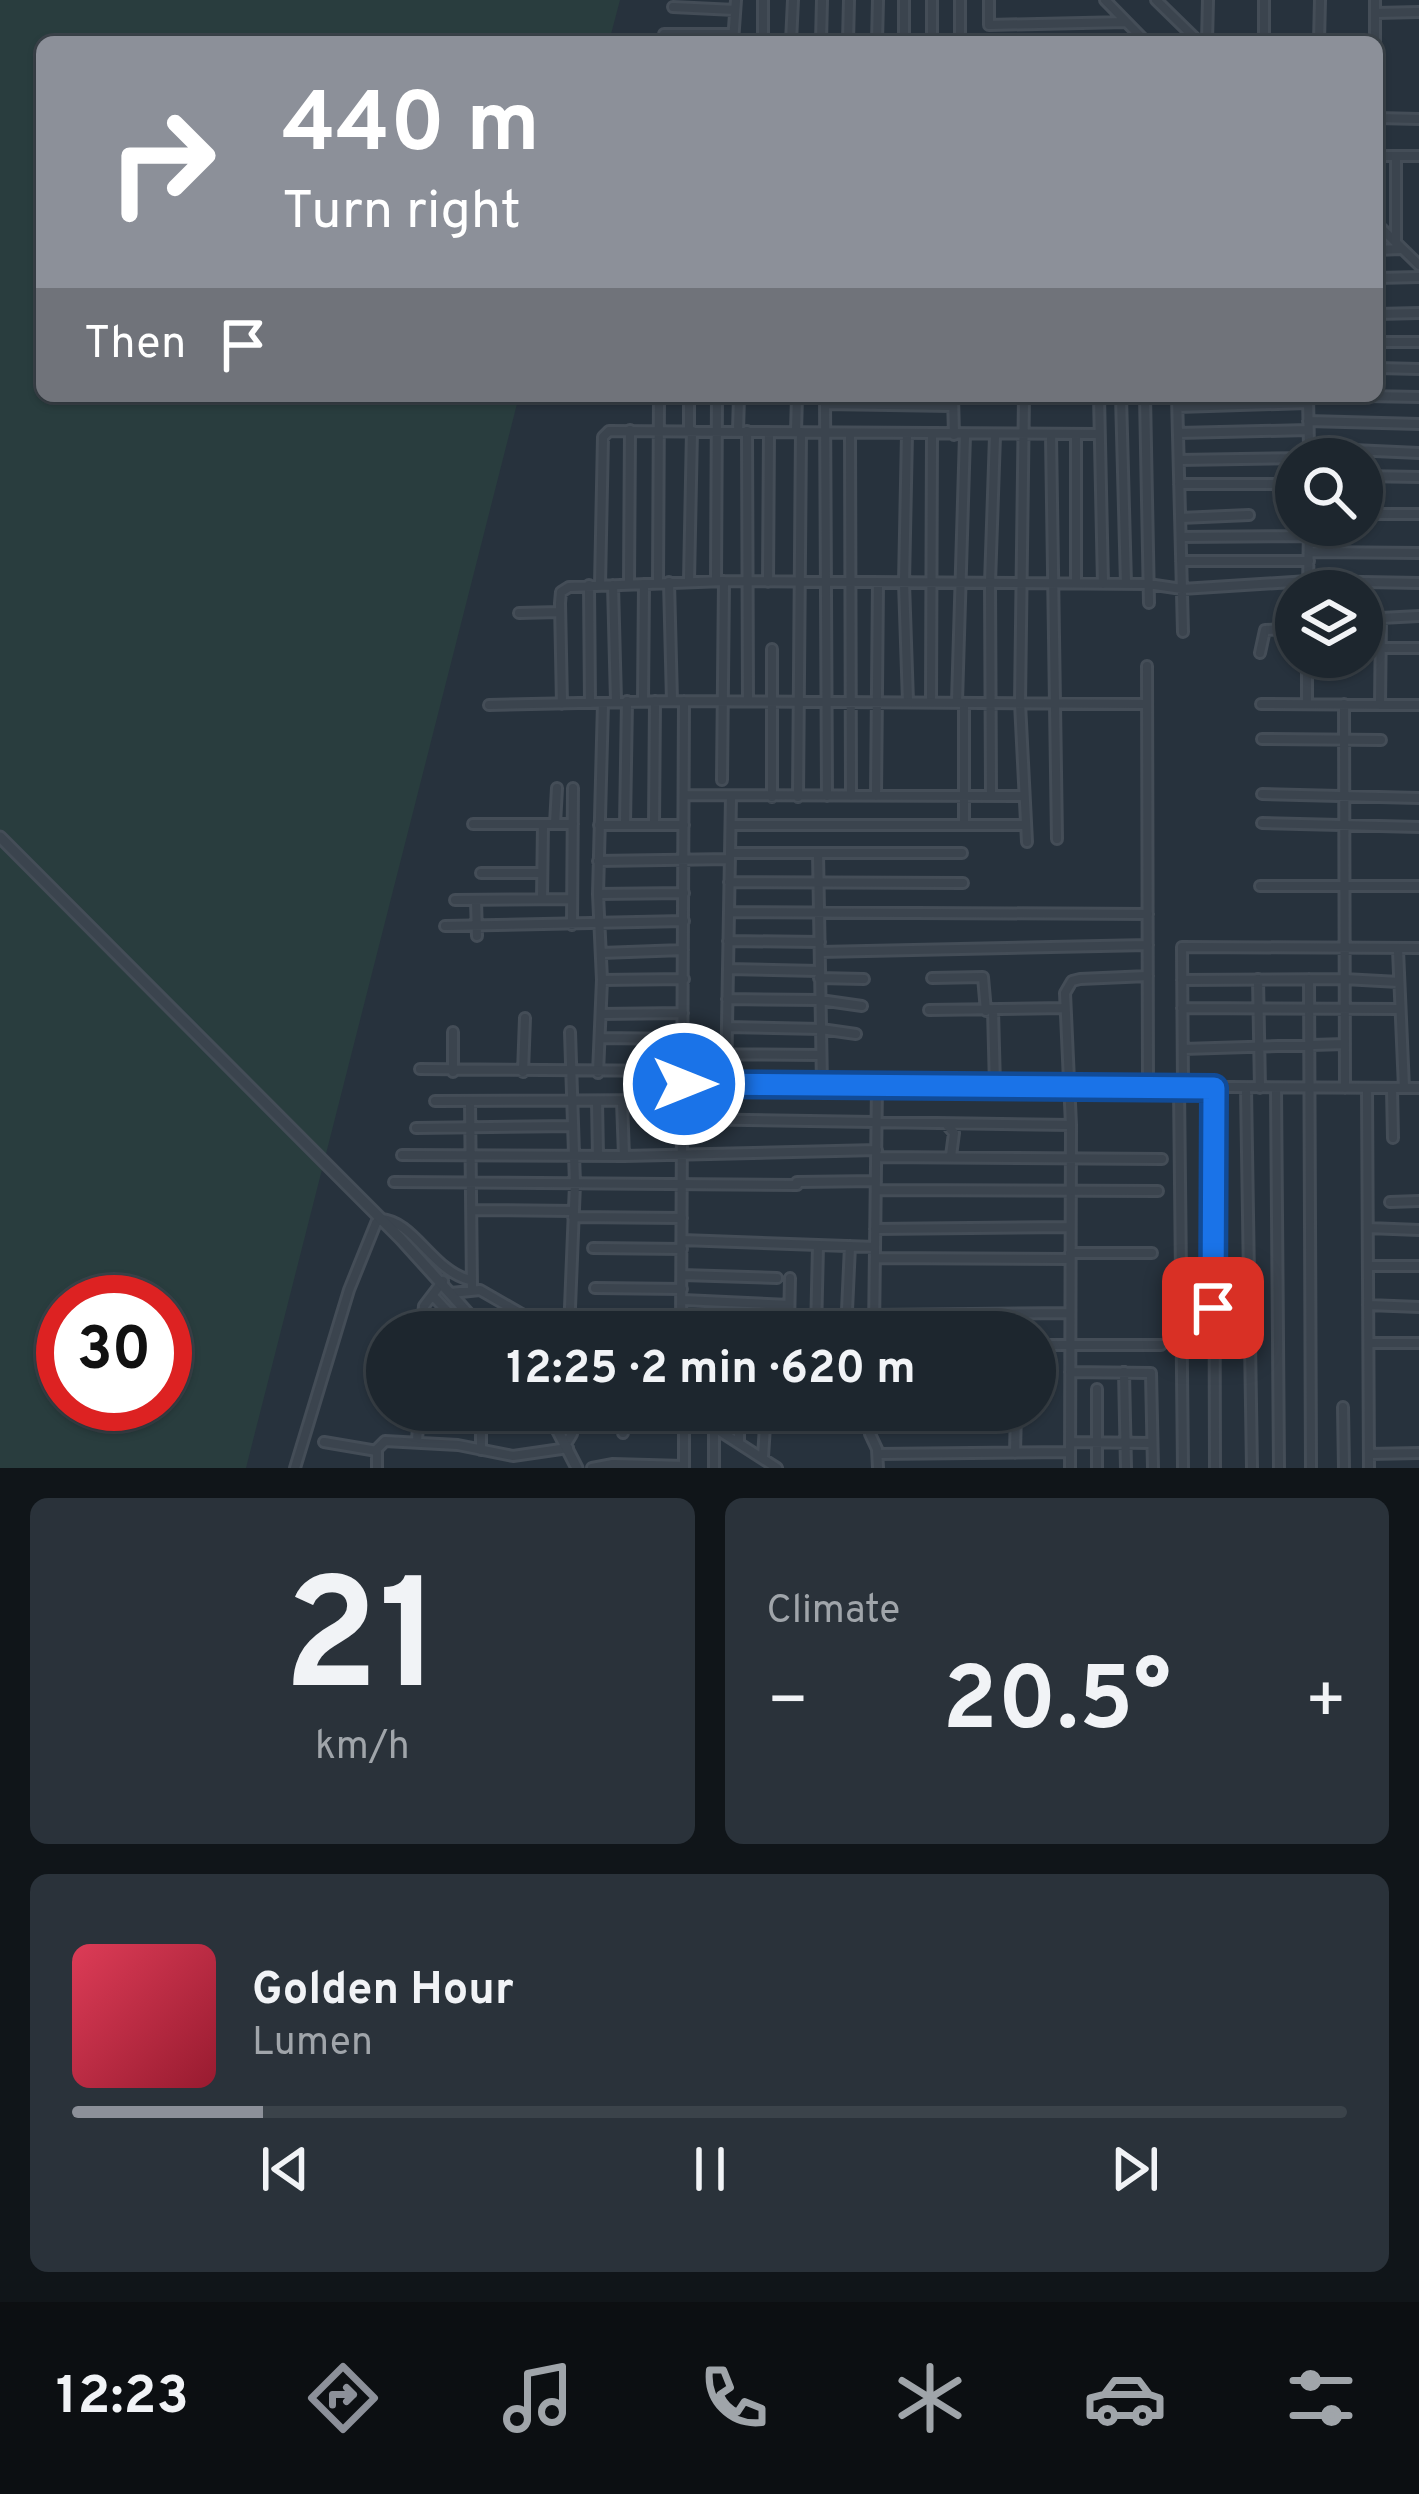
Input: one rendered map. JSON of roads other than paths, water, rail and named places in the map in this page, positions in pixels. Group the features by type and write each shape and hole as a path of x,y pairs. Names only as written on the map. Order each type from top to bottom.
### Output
{"street":[{"path":"763,0 763,36"},
{"path":"791,36 793,0"},
{"path":"820,36 822,0"},
{"path":"848,36 849,0"},
{"path":"878,0 878,36"},
{"path":"904,0 904,36"},
{"path":"932,0 932,36"},
{"path":"960,0 960,36"},
{"path":"988,36 989,0"},
{"path":"1105,0 1140,36"},
{"path":"1156,0 1196,36"},
{"path":"1204,36 1208,0"},
{"path":"1264,0 1264,36"},
{"path":"1319,36 1320,0"},
{"path":"1375,0 1375,36"},
{"path":"673,7 735,5 734,36"},
{"path":"1376,13 1419,12"},
{"path":"989,25 1126,22"},
{"path":"664,34 699,36"},
{"path":"1383,118 1419,119"},
{"path":"1383,156 1419,156"},
{"path":"1396,156 1399,246"},
{"path":"1383,230 1418,264"},
{"path":"1383,249 1399,246"},
{"path":"1383,278 1419,277"},
{"path":"1383,314 1419,313"},
{"path":"1383,342 1419,342"},
{"path":"1383,368 1419,369"},
{"path":"1383,397 1419,398"},
{"path":"659,402 663,582 672,701"},
{"path":"688,581 689,402"},
{"path":"717,402 722,781"},
{"path":"740,402 748,701"},
{"path":"797,402 798,796"},
{"path":"825,402 826,796"},
{"path":"953,402 954,435"},
{"path":"1024,402 1020,703 1027,842"},
{"path":"1099,402 1102,584"},
{"path":"1121,402 1126,584"},
{"path":"1145,402 1149,603"},
{"path":"1177,402 1184,632"},
{"path":"1308,402 1308,438"},
{"path":"1178,433 1419,424"},
{"path":"628,584 630,429"},
{"path":"590,703 603,437 609,431 1099,434"},
{"path":"768,583 769,432"},
{"path":"850,433 851,796"},
{"path":"907,434 908,702"},
{"path":"931,702 932,435"},
{"path":"964,824 960,703 965,435"},
{"path":"1051,435 1057,839"},
{"path":"1076,435 1076,584"},
{"path":"991,793 995,436"},
{"path":"1383,454 1419,453"},
{"path":"1179,460 1275,456"},
{"path":"1383,476 1419,477"},
{"path":"1180,484 1275,484"},
{"path":"1383,514 1419,514"},
{"path":"1180,518 1249,515"},
{"path":"1181,537 1275,532"},
{"path":"1309,546 1309,570"},
{"path":"1181,562 1419,553"},
{"path":"562,704 563,589 688,581 1275,587"},
{"path":"1383,584 1419,583"},
{"path":"643,701 644,584"},
{"path":"876,796 878,584"},
{"path":"613,585 616,701"},
{"path":"518,613 560,612"},
{"path":"1383,618 1419,616"},
{"path":"1260,653 1265,630 1275,629"},
{"path":"1383,648 1419,648"},
{"path":"772,649 772,797"},
{"path":"1147,667 1148,1087"},
{"path":"1307,678 1307,704"},
{"path":"1380,678 1380,705"},
{"path":"489,705 616,701 1147,704"},
{"path":"625,825 627,701"},
{"path":"654,825 655,701"},
{"path":"681,1311 684,701"},
{"path":"598,1073 603,703"},
{"path":"1261,704 1419,705"},
{"path":"1344,704 1345,1088"},
{"path":"1262,739 1381,740"},
{"path":"556,824 557,788"},
{"path":"572,925 573,788"},
{"path":"1262,794 1419,798"},
{"path":"684,795 1024,796"},
{"path":"725,1084 731,797"},
{"path":"1262,823 1419,827"},
{"path":"473,824 574,824"},
{"path":"542,898 543,824"},
{"path":"599,825 684,825"},
{"path":"730,825 1025,825"},
{"path":"0,837 380,1219 446,1278 467,1311"},
{"path":"598,861 818,853 962,854"},
{"path":"818,853 822,1084"},
{"path":"481,873 541,873"},
{"path":"729,882 963,884"},
{"path":"1260,886 1419,886"},
{"path":"598,894 684,893"},
{"path":"455,900 572,899"},
{"path":"476,900 477,931"},
{"path":"729,912 1148,914"},
{"path":"445,926 477,931 684,921"},
{"path":"728,940 820,947 1148,945"},
{"path":"1183,1468 1182,947 1419,948"},
{"path":"601,953 683,950"},
{"path":"1398,950 1404,1088"},
{"path":"728,969 864,979"},
{"path":"1070,1468 1072,1125 1065,993 1072,981 1148,976"},
{"path":"932,978 983,977 995,1086"},
{"path":"602,980 684,979"},
{"path":"1258,979 1260,1088"},
{"path":"1309,979 1311,1468"},
{"path":"1182,980 1399,982"},
{"path":"727,999 820,1000 862,1006"},
{"path":"929,1010 1064,1008"},
{"path":"1182,1008 1400,1009"},
{"path":"601,1014 683,1013"},
{"path":"523,1072 525,1018"},
{"path":"727,1027 856,1034"},
{"path":"453,1032 453,1072"},
{"path":"569,1311 575,1184 570,1032"},
{"path":"601,1038 684,1039"},
{"path":"1183,1049 1345,1044"},
{"path":"684,1054 820,1055"},
{"path":"420,1069 684,1071"},
{"path":"684,1084 1419,1088"},
{"path":"874,1311 878,1085"},
{"path":"1214,1088 1215,1468"},
{"path":"1246,1088 1252,1468"},
{"path":"1276,1088 1279,1468"},
{"path":"1367,1088 1369,1468"},
{"path":"1392,1088 1393,1138"},
{"path":"435,1101 684,1100"},
{"path":"470,1101 471,1284"},
{"path":"597,1101 598,1156"},
{"path":"622,1101 624,1156"},
{"path":"684,1119 1072,1125"},
{"path":"946,1124 954,1133 950,1156"},
{"path":"416,1128 572,1126"},
{"path":"402,1155 876,1153 1162,1159"},
{"path":"394,1182 1158,1191"},
{"path":"1390,1202 1419,1201"},
{"path":"473,1210 682,1218"},
{"path":"295,1468 349,1290 380,1219"},
{"path":"875,1229 1070,1227"},
{"path":"1368,1228 1419,1230"},
{"path":"816,1311 818,1246"},
{"path":"592,1247 850,1246 875,1253 1070,1256 1152,1252"},
{"path":"847,1311 850,1246"},
{"path":"1368,1266 1419,1266"},
{"path":"682,1274 777,1278"},
{"path":"446,1278 471,1284 517,1311"},
{"path":"423,1311 446,1278"},
{"path":"789,1311 790,1278"},
{"path":"452,1293 471,1284"},
{"path":"595,1288 789,1305"},
{"path":"433,1296 448,1311"},
{"path":"1368,1305 1419,1307"},
{"path":"1056,1313 1070,1313"},
{"path":"1369,1343 1419,1343"},
{"path":"1056,1345 1161,1345"},
{"path":"1070,1372 1151,1373 1153,1468"},
{"path":"1124,1372 1126,1468"},
{"path":"1096,1389 1097,1468"},
{"path":"1342,1407 1344,1468"},
{"path":"417,1441 418,1431"},
{"path":"481,1431 481,1450"},
{"path":"559,1431 577,1468"},
{"path":"567,1446 572,1431"},
{"path":"592,1468 614,1464 684,1467 685,1431"},
{"path":"713,1431 714,1468"},
{"path":"720,1431 778,1468"},
{"path":"739,1431 739,1443"},
{"path":"764,1462 765,1431"},
{"path":"871,1431 878,1468"},
{"path":"1015,1453 1016,1431"},
{"path":"377,1468 379,1444 385,1441 520,1456 567,1446"},
{"path":"324,1442 377,1451"},
{"path":"878,1454 1015,1453 1098,1443 1152,1443"},
{"path":"982,1468 983,1453"},
{"path":"1369,1454 1419,1453"},
{"path":"520,1456 525,1466"}]}
